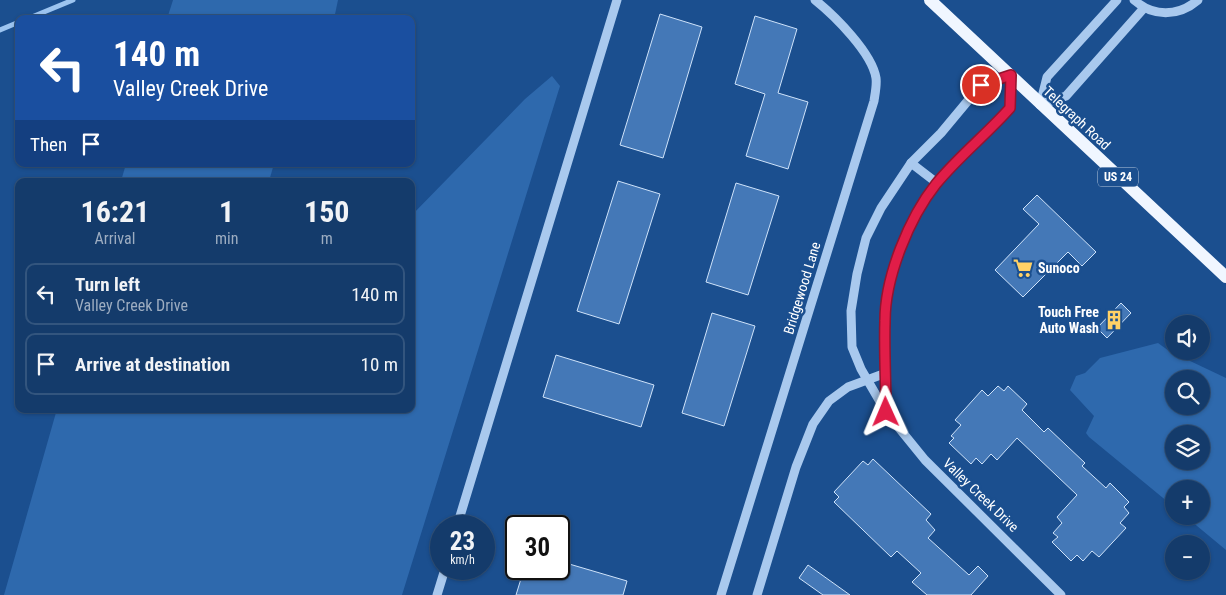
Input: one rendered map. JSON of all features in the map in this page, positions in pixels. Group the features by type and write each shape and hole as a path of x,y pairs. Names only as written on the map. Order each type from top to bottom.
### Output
{"main road":[{"name":"Telegraph Road","path":"930,0 1011,75 1040,105 1226,277"}],"street":[{"path":"460,515 617,0"},
{"path":"1040,105 1047,77 1117,0"},
{"path":"1134,0 1144,8 1172,13 1191,6 1198,0"},
{"name":"Bridgewood Lane","path":"721,595 874,102 876,77 870,62 862,50 819,1"},
{"path":"1040,105 1066,96 1144,8"},
{"path":"886,412 884,320 896,264 909,228 922,204 937,183 1010,108 1011,75"},
{"name":"Valley Creek Drive","path":"1011,75 981,85 941,133 911,163 881,208 866,238 857,274 851,312 852,347 867,380 886,412 925,460 1061,595"},
{"path":"911,163 937,183"},
{"path":"757,595 796,467 813,424 829,401 848,387 886,373"},
{"path":"437,595 442,580"}],"shaded area":[{"path":"173,0 338,0 335,15 168,15"},
{"path":"552,76 560,86 402,595 4,595 56,413 415,413 415,212 525,99"},
{"path":"125,167 273,167 270,178 122,178"},
{"path":"1158,343 1165,348 1165,360 1188,360 1209,370 1165,370 1165,415 1210,415 1210,370 1226,378 1226,550 1196,525 1210,525 1210,480 1165,480 1165,500 1089,437 1086,433 1094,416 1070,390 1076,376 1085,373 1100,358"}],"building":[{"path":"660,14 702,27 663,158 620,145"},
{"path":"755,16 797,29 778,93 808,102 788,169 746,156 765,94 735,84"},
{"path":"618,181 660,194 619,324 577,311"},
{"path":"736,183 779,196 748,295 706,282"},
{"path":"1037,195 1096,252 1082,266 1068,252 1023,297 995,270 1039,224 1023,209"},
{"name":"Touch Free Auto Wash","path":"1121,303 1131,313 1107,338 1097,328"},
{"path":"712,313 755,326 724,426 682,413"},
{"path":"556,355 654,385 641,427 543,397"},
{"path":"998,386 1004,391 1008,386 1027,404 1022,410 1044,432 1048,428 1085,463 1082,466 1106,488 1110,483 1129,502 1124,507 1129,513 1120,523 1126,528 1099,557 1092,551 1083,561 1077,555 1071,561 1052,542 1058,537 1053,533 1062,523 1057,517 1077,495 1017,438 997,460 991,454 982,464 976,458 971,464 949,443 954,438 951,436 961,425 955,420 982,390 988,396"},
{"path":"873,459 931,514 926,520 935,530 928,538 969,575 978,566 988,576 971,595 927,595 912,582 921,573 897,551 891,557 834,502 839,497 834,492 863,461 868,465"},
{"path":"570,564 627,581 623,595 516,595 521,580 570,580"},
{"path":"808,565 850,595 823,595 799,578"}],"waterway":[{"path":"37,15 73,0"},
{"path":"0,30 15,24"}],"place":[{"name":"Sunoco","path":"1023,268"},
{"name":"Touch Free Auto Wash","path":"1114,320"}],"route":[{"path":"886,412 884,320 896,264 909,228 922,204 937,183 1010,108 1011,75 981,85"}]}
